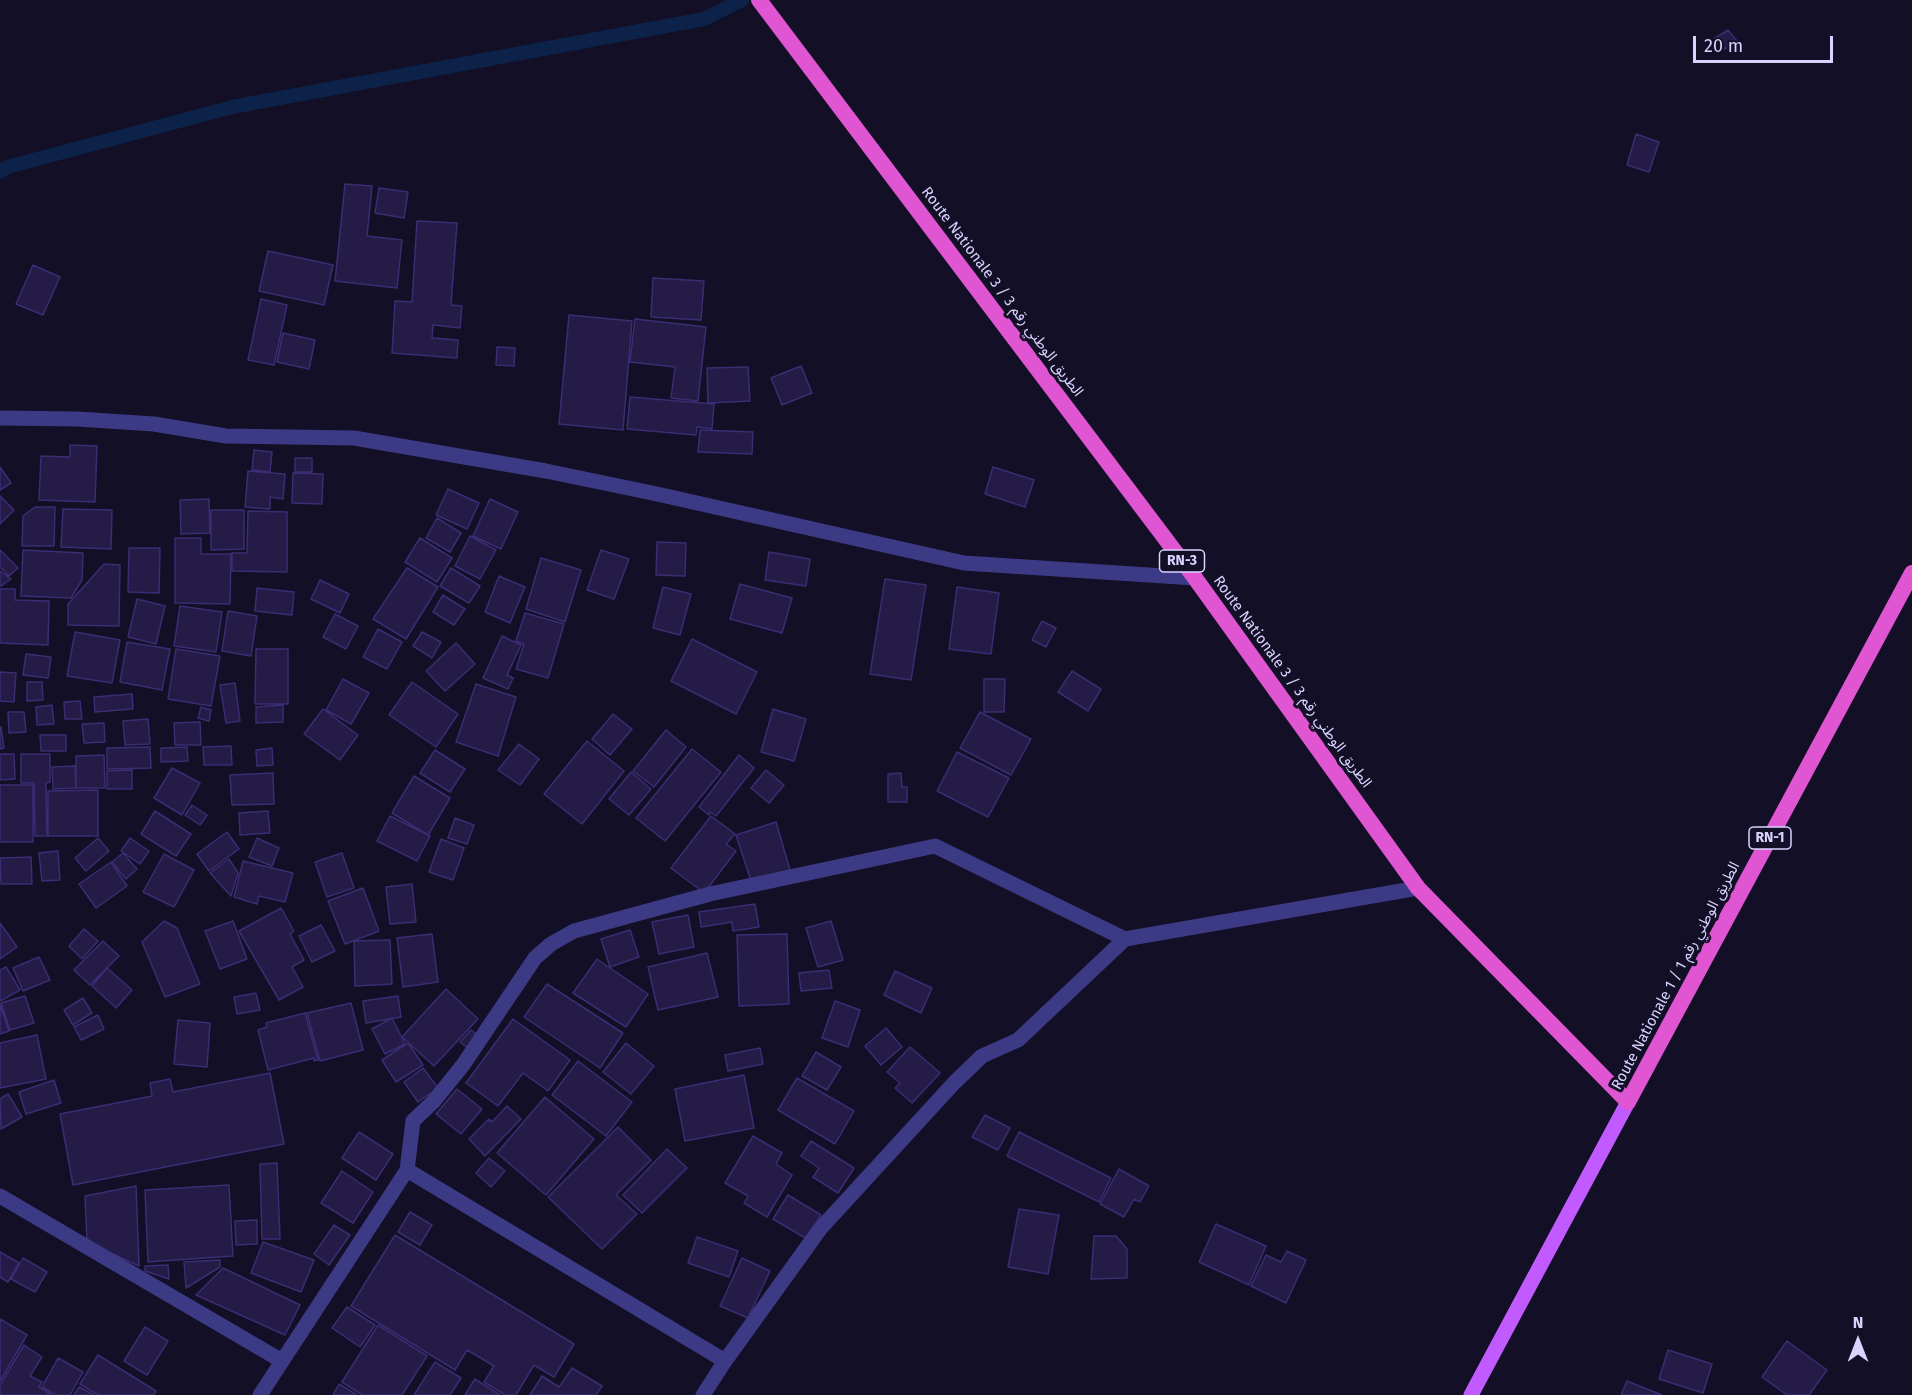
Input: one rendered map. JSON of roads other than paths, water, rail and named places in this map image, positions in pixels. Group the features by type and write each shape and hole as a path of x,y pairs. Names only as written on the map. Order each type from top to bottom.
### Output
{"highway":[{"name":"Route Nationale 3 / الطريق الوطني رقم 3","path":"759,0 1195,578 1418,888 1628,1102"},
{"name":"Route Nationale 1 / الطريق الوطني رقم 1","path":"1628,1102 1912,573"}],"main road":[{"name":"Route Nationale 1 / الطريق الوطني رقم 1","path":"1471,1395 1628,1102"}],"street":[{"path":"0,418 77,419 154,424 226,436 354,438 546,471 964,563 1195,578"},
{"path":"260,1395 407,1170 414,1121 434,1101 463,1065 535,958 551,944 574,930 710,894 935,846 1125,939"},
{"path":"703,1395 820,1228 954,1083 982,1056 1018,1040 1125,939 1418,888"},
{"path":"407,1170 725,1361"},
{"path":"0,1196 282,1361"}],"waterway":[{"path":"0,172 7,167 232,107 704,19 742,0"}]}
